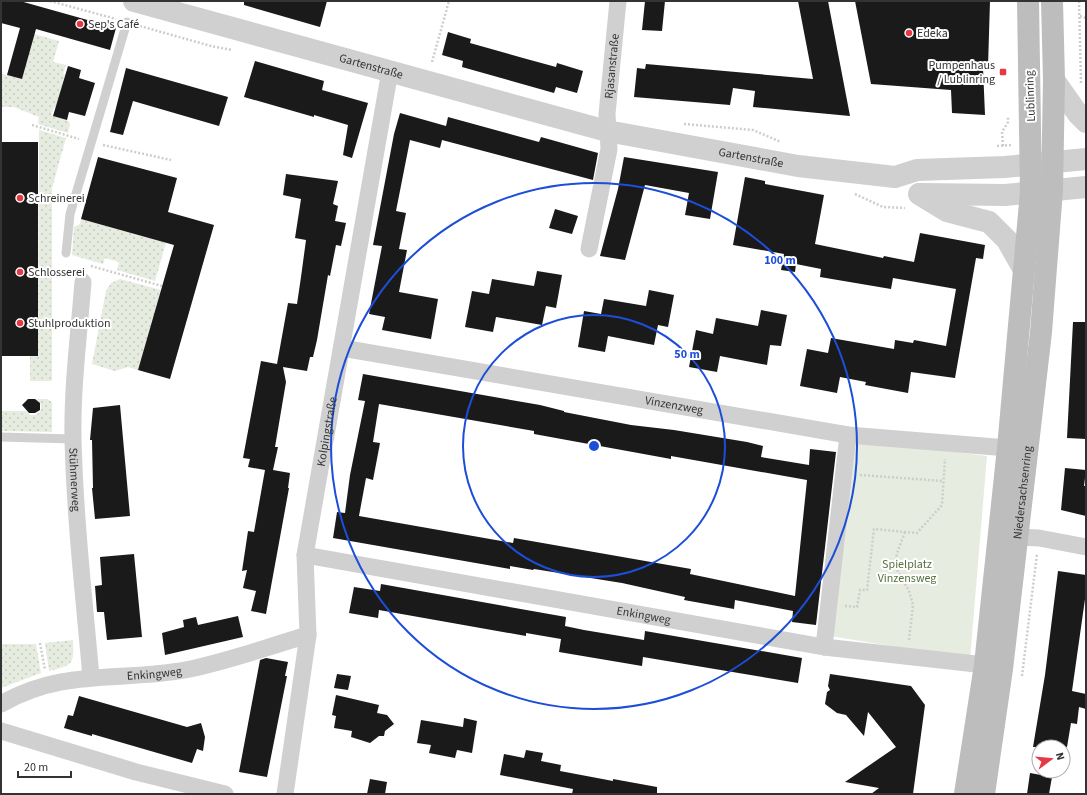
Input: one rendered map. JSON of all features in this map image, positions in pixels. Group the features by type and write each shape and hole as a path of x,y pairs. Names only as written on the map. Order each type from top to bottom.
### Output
{"main road":[{"name":"Lublinring","path":"1028,1 1032,165 1031,192"},
{"name":"Lublinring","path":"1052,1 1054,80 1052,190"},
{"name":"Niedersachsenring","path":"984,794 1001,676 1041,332 1052,190"},
{"name":"Niedersachsenring","path":"965,794 985,665 1008,448 1031,192"}],"street":[{"name":"Gartenstraße","path":"134,1 175,6 390,71 607,131 798,166 895,177 917,170 1032,165 1086,159"},
{"name":"Rjasanstraße","path":"607,131 606,114 618,1"},
{"name":"Kolpingstraße","path":"285,794 308,634 305,555 390,71"},
{"path":"1054,80 1078,114 1086,122"},
{"path":"589,249 608,149 607,131"},
{"name":"Gartenstraße","path":"895,177 947,211 989,222 1007,240 1024,270"},
{"path":"920,194 1005,194 1086,187"},
{"name":"Stühmerweg","path":"83,282 74,391 73,439 80,557 91,677"},
{"name":"Vinzenzweg","path":"342,348 848,435 1008,448"},
{"path":"824,646 848,435"},
{"path":"1017,537 1039,538 1086,547"},
{"name":"Enkingweg","path":"305,555 824,646 985,665"},
{"name":"Enkingweg","path":"1,704 16,695 47,684 91,677 184,670 228,659 308,634"},
{"path":"1,731 129,770 225,794"}],"lane":[{"path":"66,253 70,214 90,142 127,22"},
{"path":"1,437 73,439"}],"path":[{"path":"427,81 448,1"},
{"path":"1079,1 1082,87"},
{"path":"1080,16 1086,18"},
{"path":"32,125 90,142 171,160"},
{"path":"114,273 162,286"},
{"path":"829,604 857,607 860,590 867,590 874,529 917,533 942,505 946,443"},
{"path":"844,474 943,481"},
{"path":"905,532 897,553 896,566 909,591 913,605 908,656"},
{"path":"40,643 47,684"}],"green space":[{"path":"34,34 59,41 53,62 66,65 56,108 54,107 51,115 67,120 70,123 68,133 38,124 39,117 14,107 1,107 1,74 22,79"},
{"path":"39,130 66,138 52,188 52,381 30,381 30,356 38,356"},
{"path":"81,219 166,243 155,281 117,270 119,262 105,258 103,264 72,255 74,227 80,224"},
{"path":"120,279 161,290 138,370 128,367 115,371 92,364 106,291 111,283"},
{"path":"36,399 47,399 52,402 52,432 1,431 1,411 26,411 30,415 36,415 41,410 41,404"},
{"name":"Spielplatz Vinzensweg","path":"853,439 987,456 970,659 830,636"},
{"path":"73,640 73,655 70,663 63,667 49,671 45,643"},
{"path":"1,644 36,644 41,673 1,688"}],"building":[{"path":"1,1 20,1 116,28 110,50 36,29 22,79 7,75 20,28 1,23"},
{"path":"244,1 327,1 320,27 244,5"},
{"path":"645,1 665,1 662,31 642,30"},
{"path":"798,1 828,1 850,116 753,107 755,91 733,88 730,105 634,97 637,68 645,69 646,64 813,79"},
{"path":"855,1 990,1 988,67 983,68 985,115 952,113 951,90 871,84"},
{"path":"448,32 471,39 470,43 556,67 557,63 583,71 577,93 556,87 554,93 462,67 463,61 442,55"},
{"path":"255,61 324,81 322,90 368,103 352,158 343,155 348,125 244,97"},
{"path":"68,66 81,70 79,78 95,83 85,116 69,112 67,120 53,116"},
{"path":"126,68 228,97 219,126 133,101 123,135 110,132"},
{"path":"400,113 446,126 448,117 539,142 541,137 598,153 593,180 442,140 440,148 410,140 396,211 406,213 399,249 407,250 399,292 438,299 431,339 382,330 385,317 369,314 382,246 373,245 394,134"},
{"path":"1,142 38,142 38,356 1,356"},
{"path":"98,157 177,178 168,212 214,225 170,379 138,370 174,245 81,219"},
{"path":"624,157 718,172 710,219 685,215 689,193 645,185 625,260 600,256 618,189"},
{"path":"286,174 338,181 333,204 338,206 335,221 346,223 341,246 336,245 330,276 328,275 317,340 313,357 310,357 307,371 283,367 286,382 275,447 278,447 273,470 290,473 289,488 266,614 251,611 256,591 243,588 247,570 242,571 248,531 254,532 265,470 248,467 250,459 243,458 261,361 277,364 288,303 297,304 306,240 295,238 301,199 283,195"},
{"path":"745,177 765,181 765,184 824,195 815,244 883,258 884,256 914,262 920,233 985,245 983,259 976,258 955,378 911,372 908,393 865,385 866,382 840,377 837,393 800,386 807,349 828,353 831,338 894,349 895,340 913,343 914,340 946,346 956,289 893,278 891,289 820,277 821,269 796,264 795,272 781,270 784,254 733,245"},
{"path":"555,209 578,216 572,234 549,228"},
{"path":"537,271 562,275 556,308 546,306 542,325 496,317 493,332 465,327 472,291 489,294 492,279 534,286"},
{"path":"649,290 674,295 668,327 658,325 654,345 608,336 605,352 578,347 584,311 601,314 604,299 646,306"},
{"path":"761,310 787,315 781,346 770,345 767,365 720,356 717,372 689,367 696,330 713,334 716,318 758,326"},
{"path":"1073,322 1086,322 1086,439 1067,438"},
{"path":"363,374 540,405 564,412 631,425 674,430 747,442 763,446 761,457 809,465 810,449 836,452 816,625 792,622 793,611 735,600 734,609 684,600 685,597 622,583 510,566 510,569 333,538 337,512 345,513 350,475 365,401 358,400","holes":["379,404 534,431 534,434 671,459 671,456 807,480 795,596 690,574 691,569 514,538 513,543 359,516 366,478 373,480 380,443 373,442"]},
{"path":"28,399 35,399 40,403 40,410 35,413 29,413 22,405"},
{"path":"120,405 130,516 95,519 92,488 92,440 90,440 93,408"},
{"path":"1065,468 1086,470 1084,486 1086,486 1086,516 1061,510"},
{"path":"134,554 142,637 107,640 104,612 97,612 95,586 102,585 100,557"},
{"path":"1058,571 1086,575 1086,592 1072,691 1086,694 1086,709 1079,707 1077,724 1071,723 1068,739 1034,739 1045,675"},
{"path":"381,584 566,617 565,626 584,630 644,640 645,631 802,658 798,683 643,657 642,666 559,652 561,639 526,633 526,636 379,610 378,618 349,613 354,587 380,591"},
{"path":"238,616 243,637 165,655 162,633 184,627 183,620 196,617 198,625"},
{"path":"266,658 288,662 285,676 287,676 267,777 239,772 260,660"},
{"path":"337,674 351,676 348,690 334,688"},
{"path":"830,674 911,686 925,705 913,794 871,794 879,788 845,782 896,747 868,712 864,736 846,715 837,713 825,704 827,692 830,690 828,686"},
{"path":"336,695 379,705 377,713 387,715 394,724 385,731 384,736 379,736 370,743 351,737 352,731 334,728 336,716 332,715"},
{"path":"79,696 187,727 201,723 205,737 203,751 197,749 192,763 92,734 92,736 64,728 68,715 73,716"},
{"path":"464,718 477,721 472,753 457,750 455,758 429,753 431,745 417,743 421,720 463,727"},
{"path":"526,750 543,753 541,761 561,765 560,771 613,781 613,779 657,787 657,794 572,794 573,789 500,775 504,754 524,758"},
{"path":"1030,773 1031,779 1052,779 1049,794 1027,794"},
{"path":"370,779 387,782 385,794 367,794"}],"place":[{"name":"Sep's Café","path":"80,24"},
{"name":"Edeka","path":"909,33"},
{"name":"Pumpenhaus / Lublinring","path":"1003,72"},
{"name":"Schreinerei","path":"20,198"},
{"name":"Schlosserei","path":"20,272"},
{"name":"Stuhlproduktion","path":"20,323"}]}
